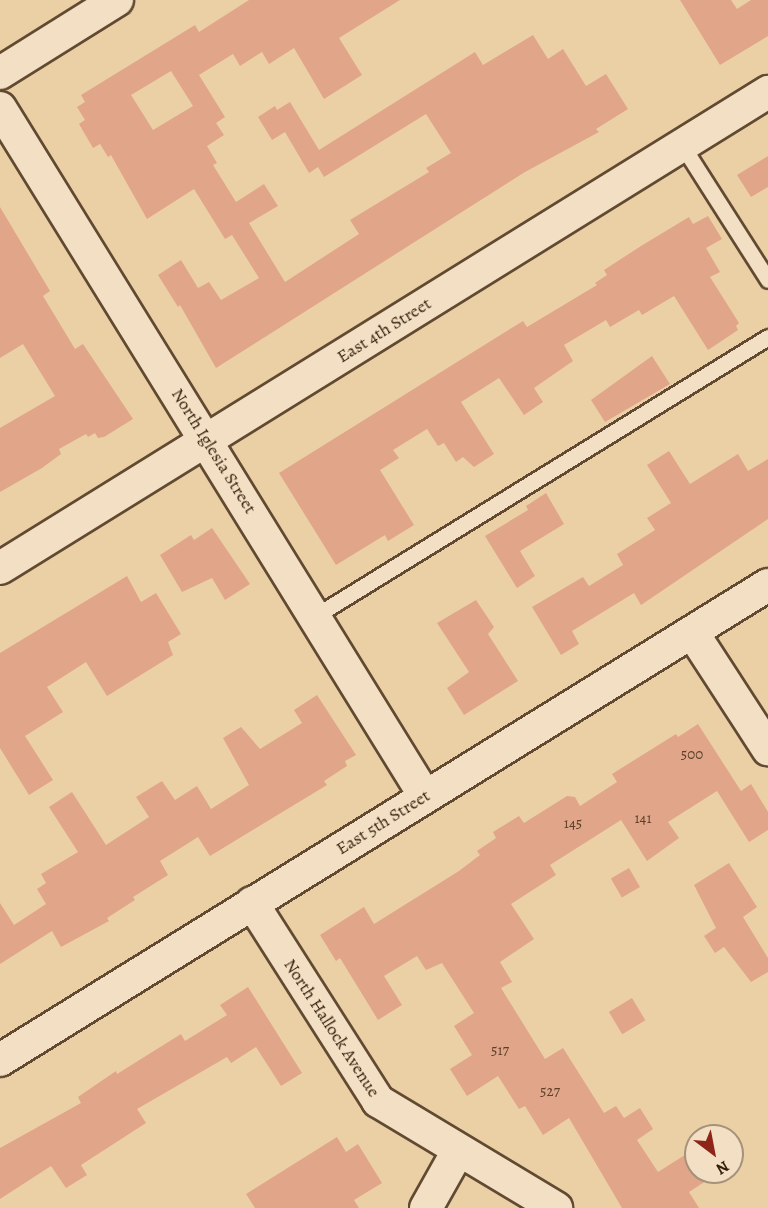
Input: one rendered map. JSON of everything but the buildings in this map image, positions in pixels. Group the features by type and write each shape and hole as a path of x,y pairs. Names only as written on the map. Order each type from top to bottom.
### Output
{"street":[{"path":"0,73 117,0"},
{"name":"East 4th Street","path":"0,568 768,92"},
{"name":"North Iglesia Street","path":"0,108 207,439 425,796"},
{"name":"East 5th Street","path":"0,1060 768,585"},
{"path":"693,632 768,749"},
{"name":"North Hallock Avenue","path":"252,903 378,1101 556,1208"},
{"path":"426,1208 458,1150"}],"lane":[{"path":"682,145 768,280"},
{"path":"315,616 768,337"}]}
